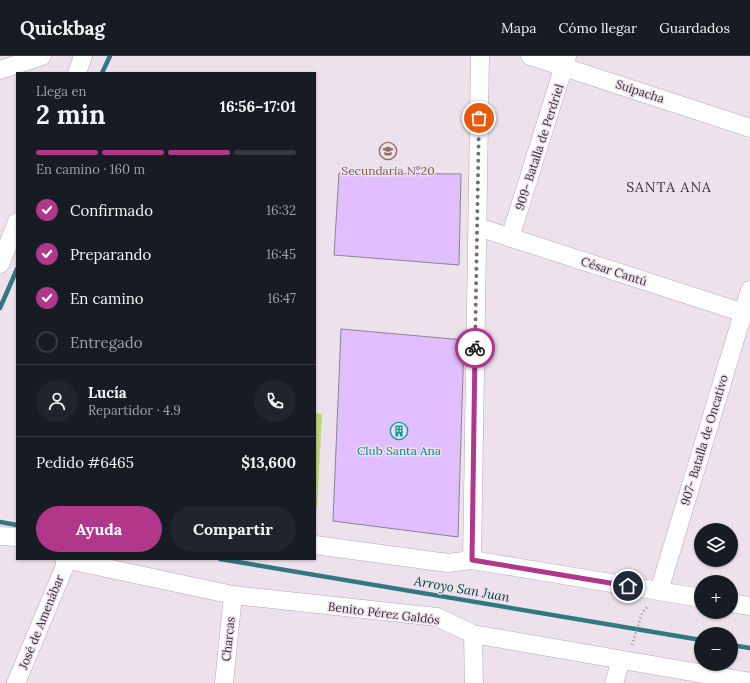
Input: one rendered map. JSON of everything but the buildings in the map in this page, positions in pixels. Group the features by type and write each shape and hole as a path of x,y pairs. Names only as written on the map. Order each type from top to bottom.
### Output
{"street":[{"path":"0,70 42,56"},
{"path":"76,72 83,56"},
{"path":"472,560 480,56"},
{"name":"Suipacha","path":"530,56 566,61 750,128"},
{"name":"909- Batalla de Perdriel","path":"510,238 566,61"},
{"path":"0,264 16,224"},
{"name":"César Cantú","path":"478,227 747,314"},
{"name":"907- Batalla de Oncativo","path":"659,591 747,314 750,290"},
{"path":"0,536 16,537"},
{"path":"316,545 448,563 472,560 694,597"},
{"name":"Benito Pérez Galdós","path":"65,560 233,595 437,617 473,634 750,682"},
{"name":"José de Amenábar","path":"16,683 65,560"},
{"name":"Charcas","path":"224,683 233,595"},
{"path":"738,604 750,606"},
{"path":"473,634 474,683"},
{"path":"614,683 620,660"}],"path":[{"path":"633,644 642,614"}],"green space":[{"path":"316,413 322,414 316,508"}],"waterway":[{"path":"102,72 110,56"},
{"path":"0,308 16,271"},
{"name":"Arroyo San Juan","path":"0,522 16,525"},
{"name":"Arroyo San Juan","path":"226,560 694,639"},
{"name":"Arroyo San Juan","path":"738,646 750,648"}],"way so far":[{"path":"475,348 479,118"}],"place":[{"name":"Secundaria N°20","path":"388,151"},
{"name":"Club Santa Ana","path":"399,431"}],"district":[{"name":"SANTA ANA","path":"669,187"}],"route":[{"path":"475,348 472,560 628,586"}]}
